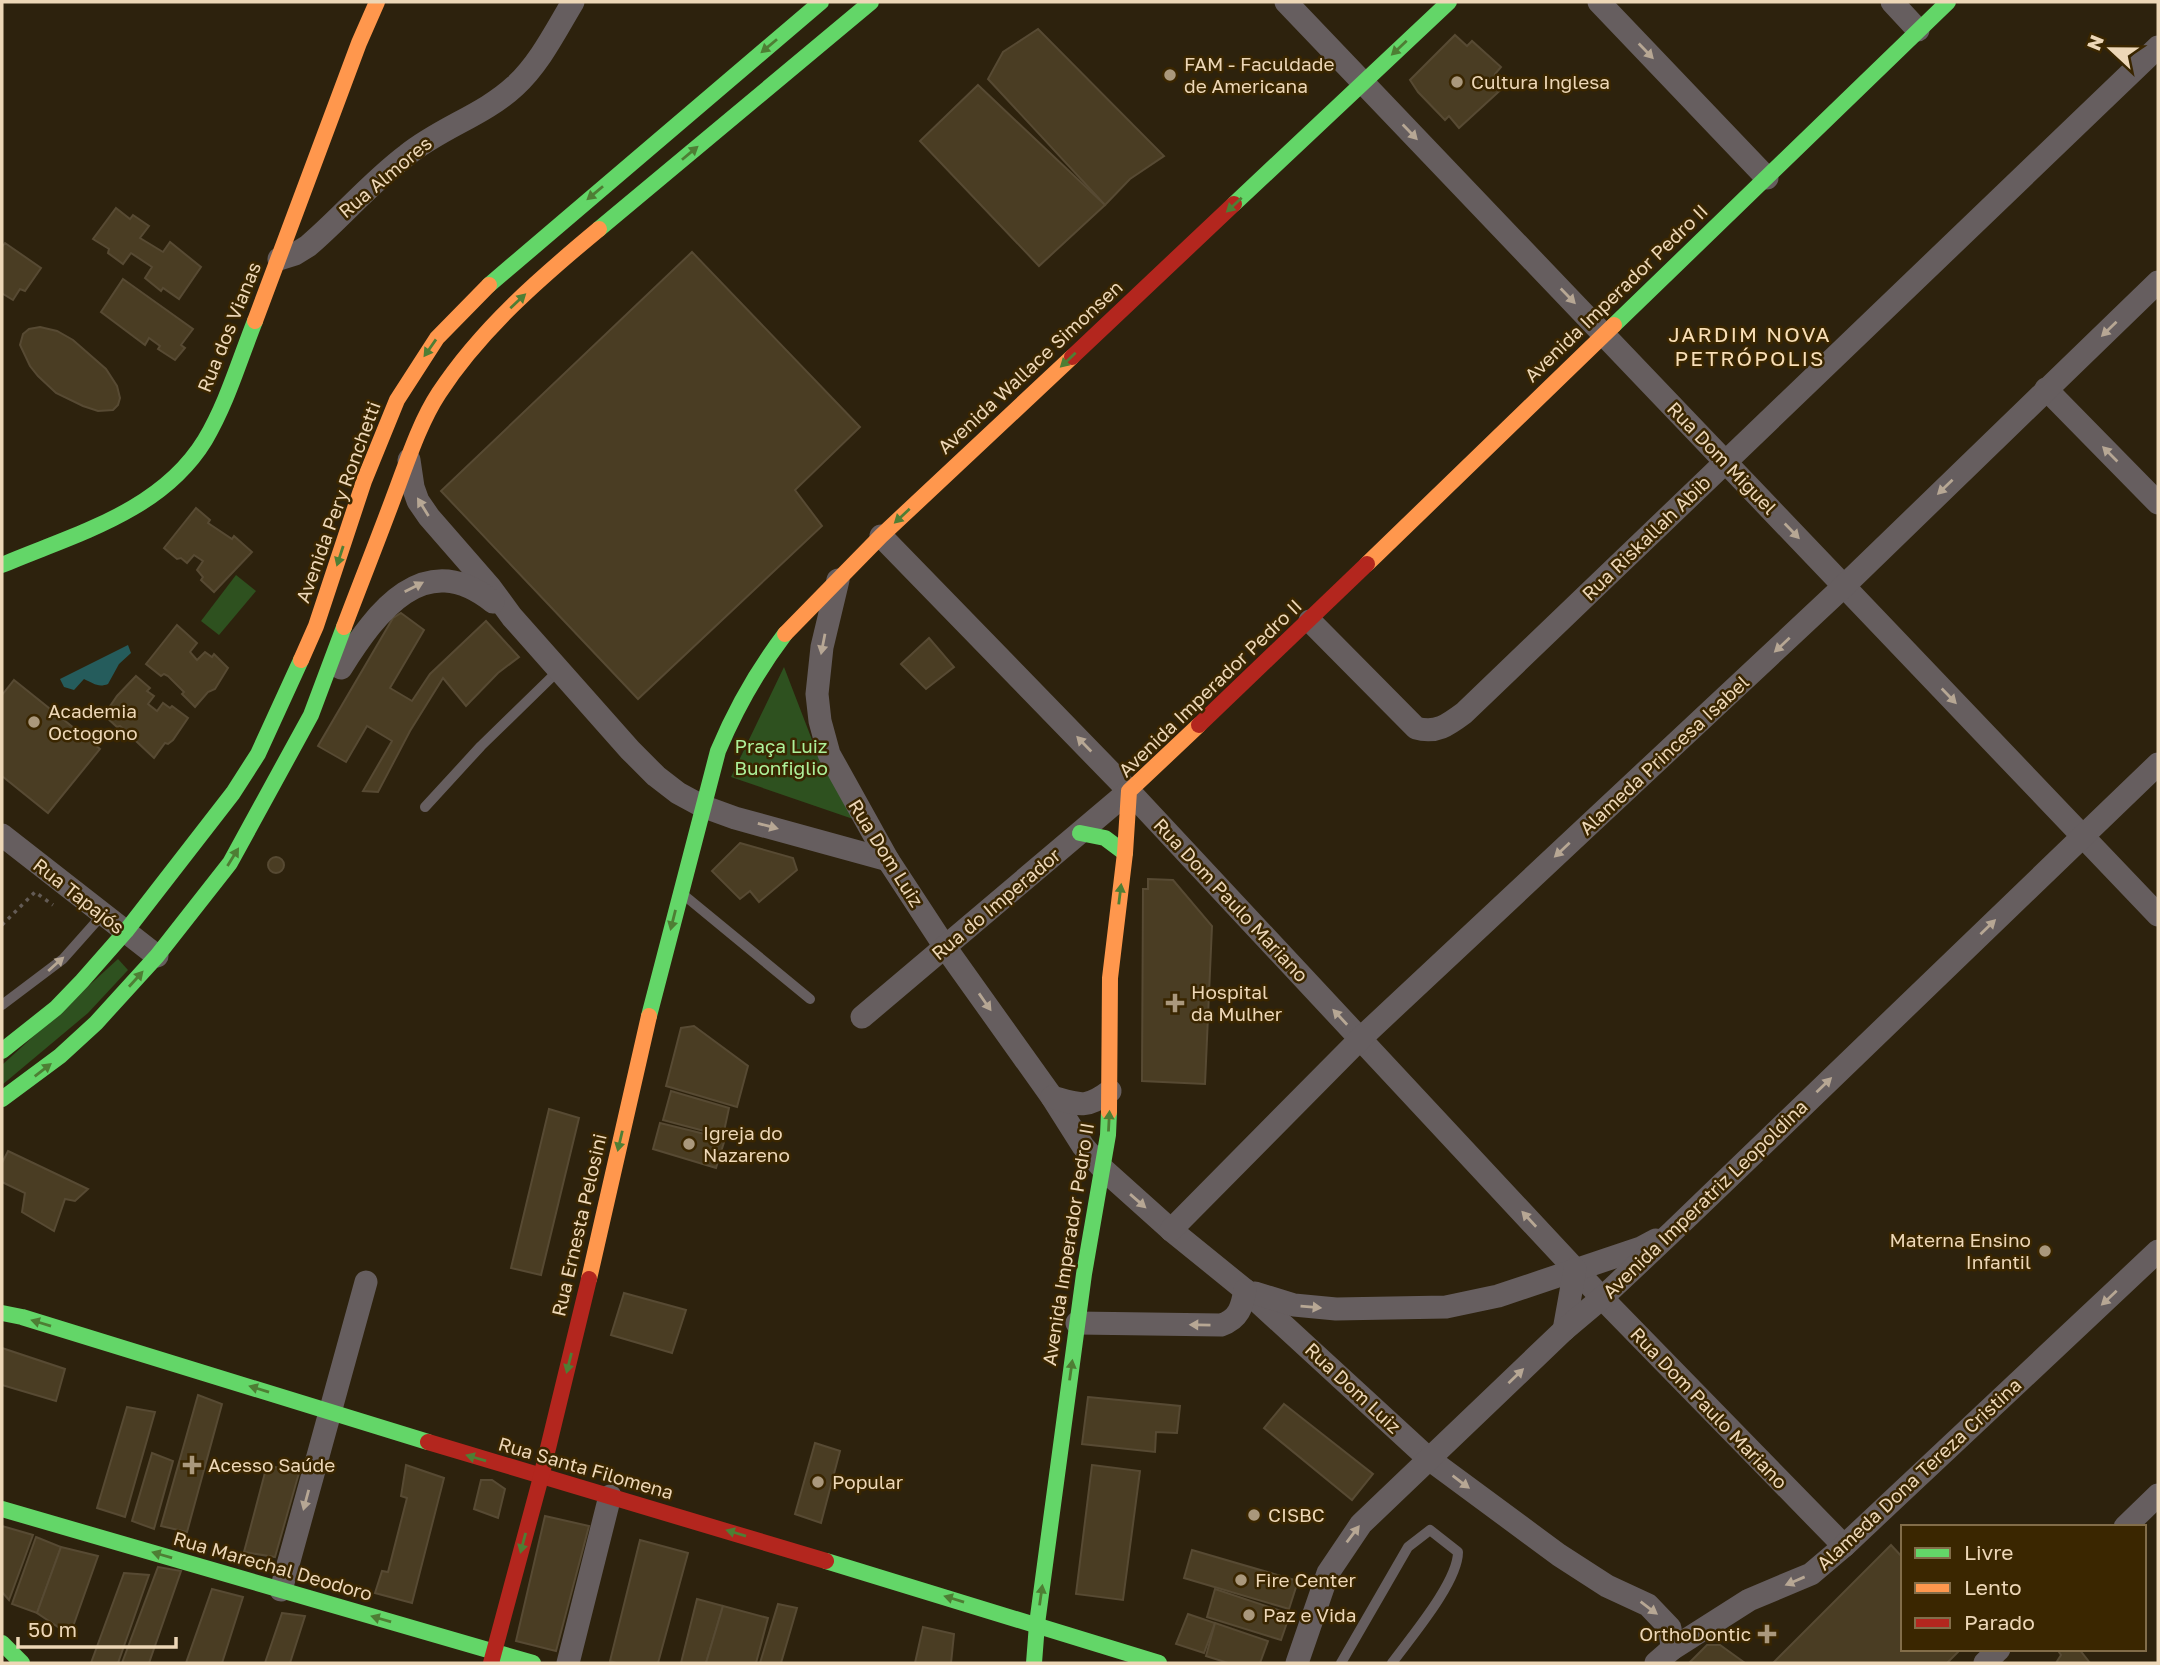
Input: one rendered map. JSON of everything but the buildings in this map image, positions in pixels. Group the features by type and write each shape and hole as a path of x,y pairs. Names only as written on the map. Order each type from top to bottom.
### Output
{"street":[{"name":"Rua dos Vianas","path":"2,565 116,517 153,494 193,456 205,439 217,416 377,2"},
{"name":"Rua Almores","path":"279,258 295,254 308,246 360,195 407,155 443,130 505,94 527,73 573,2"},
{"name":"Avenida Pery Ronchetti","path":"2,1051 56,1008 126,931 233,793 258,754 316,626 382,434 397,400 437,338 508,267 821,2"},
{"path":"312,715 409,456 437,396 469,351 562,260 871,2"},
{"name":"Rua Dom Miguel","path":"1286,2 2158,915"},
{"name":"Avenida Wallace Simonsen","path":"702,806 718,751 734,712 759,668 794,623 881,536 1449,2"},
{"path":"1599,2 1767,178"},
{"path":"1892,2 1918,30"},
{"name":"Avenida Imperador Pedro II","path":"1034,1663 1077,1323 1103,1169 1110,1091 1110,978 1125,853 1129,791 1310,621 1603,332 1948,2"},
{"name":"Rua Riskallah Abib","path":"1310,621 1416,728 1429,732 1446,727 1464,713 2158,47"},
{"name":"Alameda Princesa Isabel","path":"1171,1230 1360,1039 1844,586 2158,282"},
{"path":"2046,389 2158,503"},
{"path":"409,456 413,487 418,501 512,617 630,750 656,775 678,793 702,806 735,818 888,860"},
{"name":"Rua Dom Paulo Mariano","path":"881,536 1129,791 1602,1298 1844,1546"},
{"name":"Rua Dom Luiz","path":"838,577 818,673 820,721 830,754 888,860 1083,1146 1103,1169 1171,1230 1245,1290 1429,1459 1559,1555 1607,1586 1648,1605 1670,1628 1664,1656"},
{"path":"2,1099 60,1056 96,1023 157,956 230,863 312,715 352,650 379,614 399,595 423,582 438,579 467,585 512,617"},
{"name":"Avenida Imperatriz Leopoldina","path":"1297,1663 1328,1573 1361,1524 1564,1330 1672,1232 2158,764"},
{"name":"Rua do Imperador","path":"862,1017 1129,791"},
{"name":"Rua Ernesta Pelosini","path":"492,1657 541,1477 637,1065 702,806"},
{"path":"1080,833 1108,838 1118,844 1125,853"},
{"name":"Rua Tapajós","path":"5,846 103,914 157,956"},
{"path":"1052,1097 1085,1105 1095,1102 1110,1091"},
{"path":"1077,1323 1221,1325 1234,1320 1239,1314 1245,1290 1294,1305 1336,1309 1446,1307 1473,1303 1641,1248 1672,1232"},
{"name":"Alameda Dona Tereza Cristina","path":"1664,1656 1749,1600 1811,1574 2158,1251"},
{"path":"1564,1330 1576,1269"},
{"path":"281,1590 366,1282"},
{"name":"Rua Santa Filomena","path":"2,1313 1159,1663"},
{"path":"2,1494 6,1510"},
{"path":"2127,1525 2158,1494"},
{"path":"568,1663 610,1496"},
{"name":"Rua Marechal Deodoro","path":"6,1510 281,1590 423,1627 492,1657 533,1663"},
{"path":"2,1643 22,1663"}],"lane":[{"path":"425,807 481,746 559,670"},
{"path":"680,892 810,999"},
{"path":"2,1005 62,959 103,914"},
{"path":"1341,1663 1408,1547 1430,1530 1458,1552 1458,1565 1430,1611 1392,1663"}],"green space":[{"path":"236,575 256,591 219,635 201,621"},
{"name":"Praça Luiz Buonfiglio","path":"784,667 814,745 856,820 731,777"},
{"path":"118,959 128,970 88,1013 2,1085 2,1065"}],"water":[{"path":"128,645 131,653 119,664 108,684 98,685 84,679 74,690 64,687 60,679"}],"traffic: fast":[{"path":"489,285 821,2"},
{"path":"599,229 871,2"},
{"path":"1234,204 1449,2"},
{"path":"1614,325 1948,2"},
{"path":"2,565 114,518 165,486 187,465 205,440 220,411 255,321"},
{"path":"2,1099 60,1056 96,1023 157,956 230,863 311,715 344,627"},
{"path":"649,1016 718,751 748,690 785,634"},
{"path":"2,1051 56,1008 82,981 126,931 233,793 258,754 301,660"},
{"path":"1080,833 1105,838 1125,853"},
{"path":"1034,1663 1084,1274 1108,1135 1109,1112"},
{"path":"2,1313 428,1442"},
{"path":"2,1509 533,1663"},
{"path":"826,1561 1159,1663"},
{"path":"2,1643 22,1663"}],"traffic: slow":[{"path":"255,321 359,43 377,2"},
{"path":"344,627 415,441 439,393 473,347 513,305 599,229"},
{"path":"301,660 316,626 364,481 397,400 437,338 489,285"},
{"path":"1367,564 1614,325"},
{"path":"785,634 881,536 1072,357"},
{"path":"1109,1112 1110,978 1125,853 1129,791 1199,725"},
{"path":"589,1279 649,1016"}],"traffic: jam":[{"path":"1072,357 1234,204"},
{"path":"1199,725 1367,564"},
{"path":"491,1663 541,1477 589,1279"},
{"path":"428,1442 826,1561"}],"place":[{"name":"FAM - Faculdade de Americana","path":"1170,75"},
{"name":"Cultura Inglesa","path":"1457,82"},
{"name":"Academia Octogono","path":"34,722"},
{"name":"Hospital da Mulher","path":"1175,1003"},
{"name":"Igreja do Nazareno","path":"689,1144"},
{"name":"Materna Ensino Infantil","path":"2045,1251"},
{"name":"Acesso Saúde","path":"192,1465"},
{"name":"Popular","path":"818,1482"},
{"name":"CISBC","path":"1254,1515"},
{"name":"Fire Center","path":"1241,1580"},
{"name":"Paz e Vida","path":"1249,1615"},
{"name":"OrthoDontic","path":"1767,1634"}],"district":[{"name":"JARDIM NOVA PETRÓPOLIS","path":"1750,347"}]}
